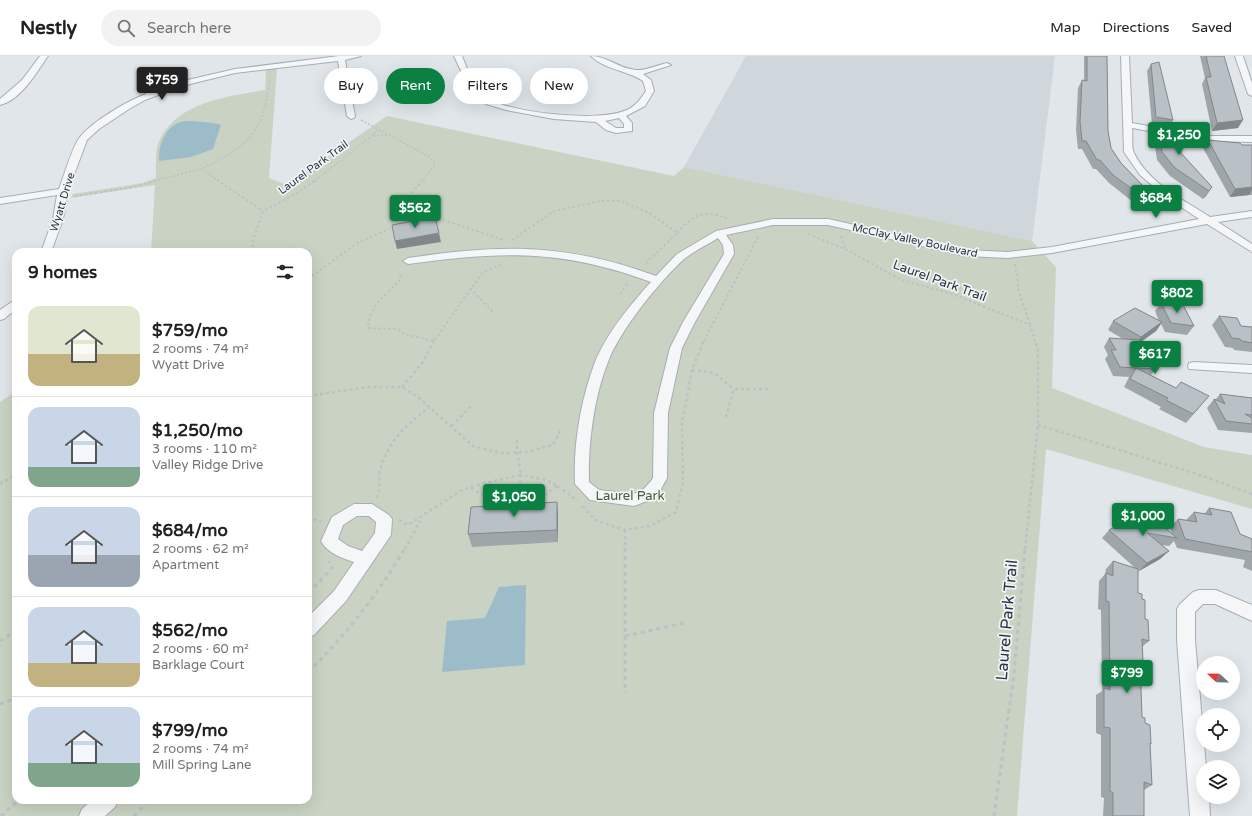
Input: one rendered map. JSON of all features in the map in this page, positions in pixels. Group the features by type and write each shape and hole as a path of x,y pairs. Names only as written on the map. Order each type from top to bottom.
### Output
{"street":[{"path":"0,103 12,96 25,83 44,56"},
{"name":"Wyatt Drive","path":"47,248 58,219 63,194 83,139 110,117 136,101 179,84 235,71 357,56"},
{"path":"458,56 476,93 489,102 550,117 599,120 620,114 642,105 648,97 650,91 648,80 637,73 607,64 594,56"},
{"path":"1125,56 1129,152 1143,173 1169,195 1206,221 1252,249"},
{"path":"1240,56 1252,94"},
{"path":"341,58 351,116"},
{"path":"637,73 667,65"},
{"path":"599,120 605,126 615,131 629,129 628,123 620,114"},
{"path":"1128,125 1218,140 1237,141 1252,139"},
{"path":"0,201 63,194"},
{"name":"McClay Valley Boulevard","path":"720,233 728,245 729,254 679,342 668,378 661,413 660,478 648,495 634,500 595,496 582,484 581,464 585,430 594,388 602,361 636,305 680,256 720,233 773,222 828,222 966,253 1008,255 1052,250 1206,221 1252,214"},
{"path":"408,261 470,253 529,251 565,254 637,273 658,281"},
{"path":"0,316 12,306"},
{"path":"1194,366 1252,369"},
{"path":"312,624 340,596 365,559"},
{"path":"1200,816 1186,640 1186,609 1199,597 1216,597 1252,613"},
{"path":"89,816 103,804"}],"path":[{"path":"63,194 134,187 184,172 201,169 240,150 252,138 259,126 266,107 271,67"},
{"path":"351,116 380,129 388,135 430,157 435,165 429,174 405,197 400,206 414,212 438,218 489,236 510,241 554,211 601,201 619,201 648,212 677,233"},
{"name":"Laurel Park Trail","path":"264,211 311,182 380,129"},
{"path":"372,136 388,135"},
{"path":"201,169 264,211 253,240 252,248"},
{"path":"637,273 691,218 702,213 715,214 760,234 766,234"},
{"path":"430,219 438,218"},
{"path":"312,276 365,238 380,230 400,225"},
{"name":"Laurel Park Trail","path":"803,232 845,249 902,280 959,297 1030,325"},
{"path":"397,518 408,525 420,520 461,490 482,482 521,475 546,480 558,486 579,502 595,520 625,530 650,526 676,512 683,482 682,423 692,370 702,345 760,234"},
{"path":"841,234 845,249"},
{"name":"Laurel Park Trail","path":"994,816 1014,674 1029,499 1038,425 1038,351 1019,292 1015,262"},
{"path":"402,387 423,362 434,341 470,288 483,272 506,264"},
{"path":"400,275 401,279 392,290 371,309 367,320 368,328 398,329 404,334 434,341"},
{"path":"621,282 628,284"},
{"path":"470,288 493,312"},
{"path":"692,370 714,373 734,389 770,389"},
{"path":"312,395 360,388 402,387 418,397 473,446 501,453 527,452 553,445 561,429"},
{"path":"726,417 734,389"},
{"path":"452,426 471,406"},
{"path":"374,504 379,495 379,474 388,449 398,432 430,407"},
{"path":"1038,425 1193,473 1252,494"},
{"path":"517,439 517,452 521,475 517,510 530,505 558,486"},
{"path":"0,484 12,476"},
{"path":"471,487 506,508"},
{"path":"312,519 324,524"},
{"path":"312,668 332,650 371,603 420,520"},
{"path":"625,530 625,694"},
{"path":"625,636 684,623"},
{"path":"0,641 12,633"},
{"path":"0,704 12,700"},
{"path":"1,816 14,804"},
{"path":"134,816 145,804"}],"shaded area":[{"path":"746,56 1055,56 1032,241 684,167"}],"green space":[{"name":"Laurel Park","path":"277,68 269,178 287,185 387,116 674,176 684,167 1032,241 1056,267 1052,388 1204,447 1252,455 1252,509 1046,449 1017,816 0,816 0,402 12,394 12,804 312,804 312,248 151,248 155,185 71,198 73,194 143,183 156,178 156,157 158,144 165,130 176,119 188,110 218,99 265,90 266,69"}],"water":[{"path":"191,121 221,125 213,149 191,157 159,161 161,144 169,129 173,125 180,122"},
{"path":"526,585 525,665 442,672 447,621 485,618 499,587"}],"building":[{"path":"1087,56 1107,56 1108,131 1111,148 1121,163 1148,191 1143,197 1113,175 1100,160 1097,160 1086,141 1082,141 1080,122 1082,80 1087,81"},
{"path":"1206,56 1224,56 1243,120 1217,123 1206,77 1211,77"},
{"path":"1159,62 1173,120 1156,117 1151,64"},
{"path":"1157,125 1175,128 1181,153 1212,187 1209,191 1175,168 1162,152"},
{"path":"1208,140 1252,145 1252,187 1235,189"},
{"path":"435,217 439,233 395,241 392,225"},
{"path":"1161,303 1183,305 1194,326 1171,323"},
{"path":"1135,308 1162,322 1141,337 1113,321"},
{"path":"1219,316 1237,318 1241,326 1252,327 1252,343 1232,338"},
{"path":"1109,338 1140,340 1156,369 1120,367 1111,350 1116,350"},
{"path":"1136,368 1176,388 1181,382 1209,396 1193,414 1166,400 1168,398 1130,379"},
{"path":"1220,394 1252,398 1252,415 1245,414 1252,418 1252,424 1226,421 1214,399 1225,404"},
{"path":"557,502 557,530 468,534 471,507"},
{"path":"1209,508 1231,512 1240,534 1252,539 1252,552 1185,539 1178,519 1197,522 1194,512 1212,515"},
{"path":"1149,514 1177,538 1147,533 1169,551 1147,563 1109,530 1130,519 1134,522"},
{"path":"1113,561 1138,569 1138,593 1142,594 1142,599 1145,600 1145,619 1148,620 1149,641 1142,639 1143,661 1140,660 1142,717 1145,718 1145,723 1150,725 1152,785 1144,782 1144,816 1113,816 1113,793 1110,791 1110,728 1104,727 1104,688 1110,690 1109,602 1106,601 1106,573 1113,576"}]}
